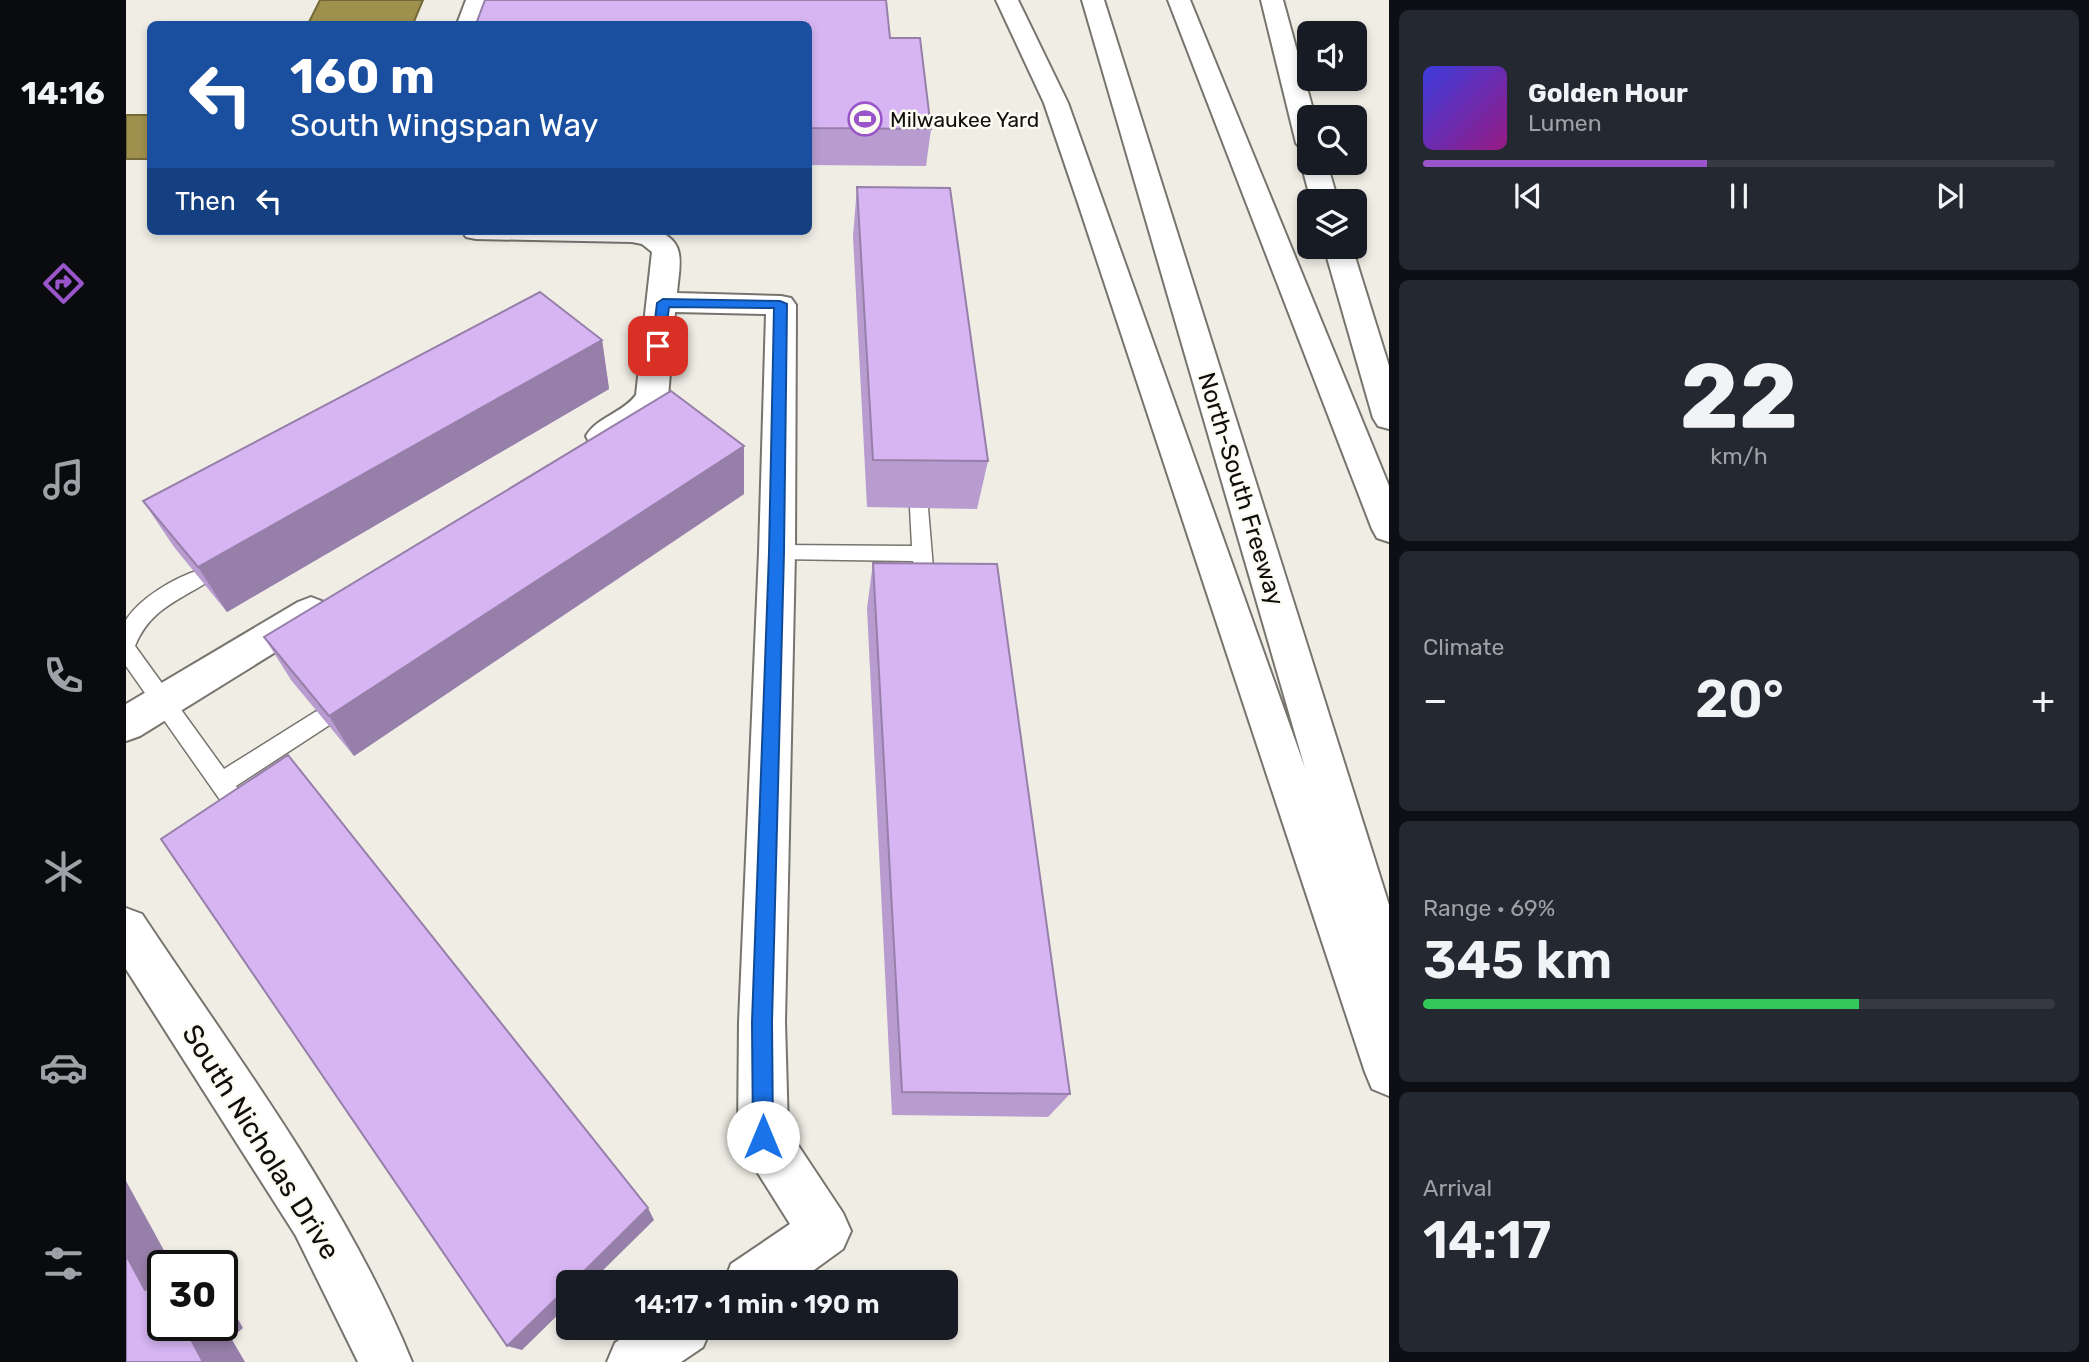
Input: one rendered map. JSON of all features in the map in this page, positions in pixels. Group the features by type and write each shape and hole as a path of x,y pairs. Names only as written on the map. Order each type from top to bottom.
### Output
{"main road":[{"path":"1007,0 1056,103 1092,203 1389,1072"},
{"name":"North-South Freeway","path":"1093,0 1389,977"},
{"path":"1180,0 1389,529"},
{"path":"1272,0 1299,105"},
{"path":"572,454 642,411 652,397 666,250 651,237 638,235"},
{"path":"1342,259 1389,418"},
{"path":"663,303 780,304 777,552 762,1022 763,1137 825,1231 769,1270"},
{"path":"126,724 338,596"},
{"name":"South Nicholas Drive","path":"126,929 314,1218 371,1327 385,1362"},
{"path":"634,1362 666,1340"}],"lane":[{"path":"919,508 924,581"},
{"path":"777,552 921,554"},
{"path":"126,643 128,631 145,611 199,578"},
{"path":"126,650 250,824"},
{"path":"221,783 323,718"}],"shaded area":[{"path":"320,0 423,0 414,21 310,21"},
{"path":"126,115 147,115 147,159 126,159"}],"building":[{"path":"485,0 886,0 890,38 920,38 931,129 812,128 812,21 477,21"},
{"path":"857,187 950,188 988,461 873,460"},
{"path":"540,292 602,340 198,567 143,501"},
{"path":"671,391 744,446 329,716 264,637"},
{"path":"873,563 997,564 1070,1094 902,1092"},
{"path":"288,755 648,1208 585,1270 556,1270 556,1299 507,1346 161,839"},
{"path":"126,1255 145,1290 147,1288 147,1341 192,1341 203,1362 126,1362"}],"place":[{"name":"Milwaukee Yard","path":"865,119"}],"route":[{"path":"658,346 663,303 780,304 777,552 762,1022 763,1137"}]}
